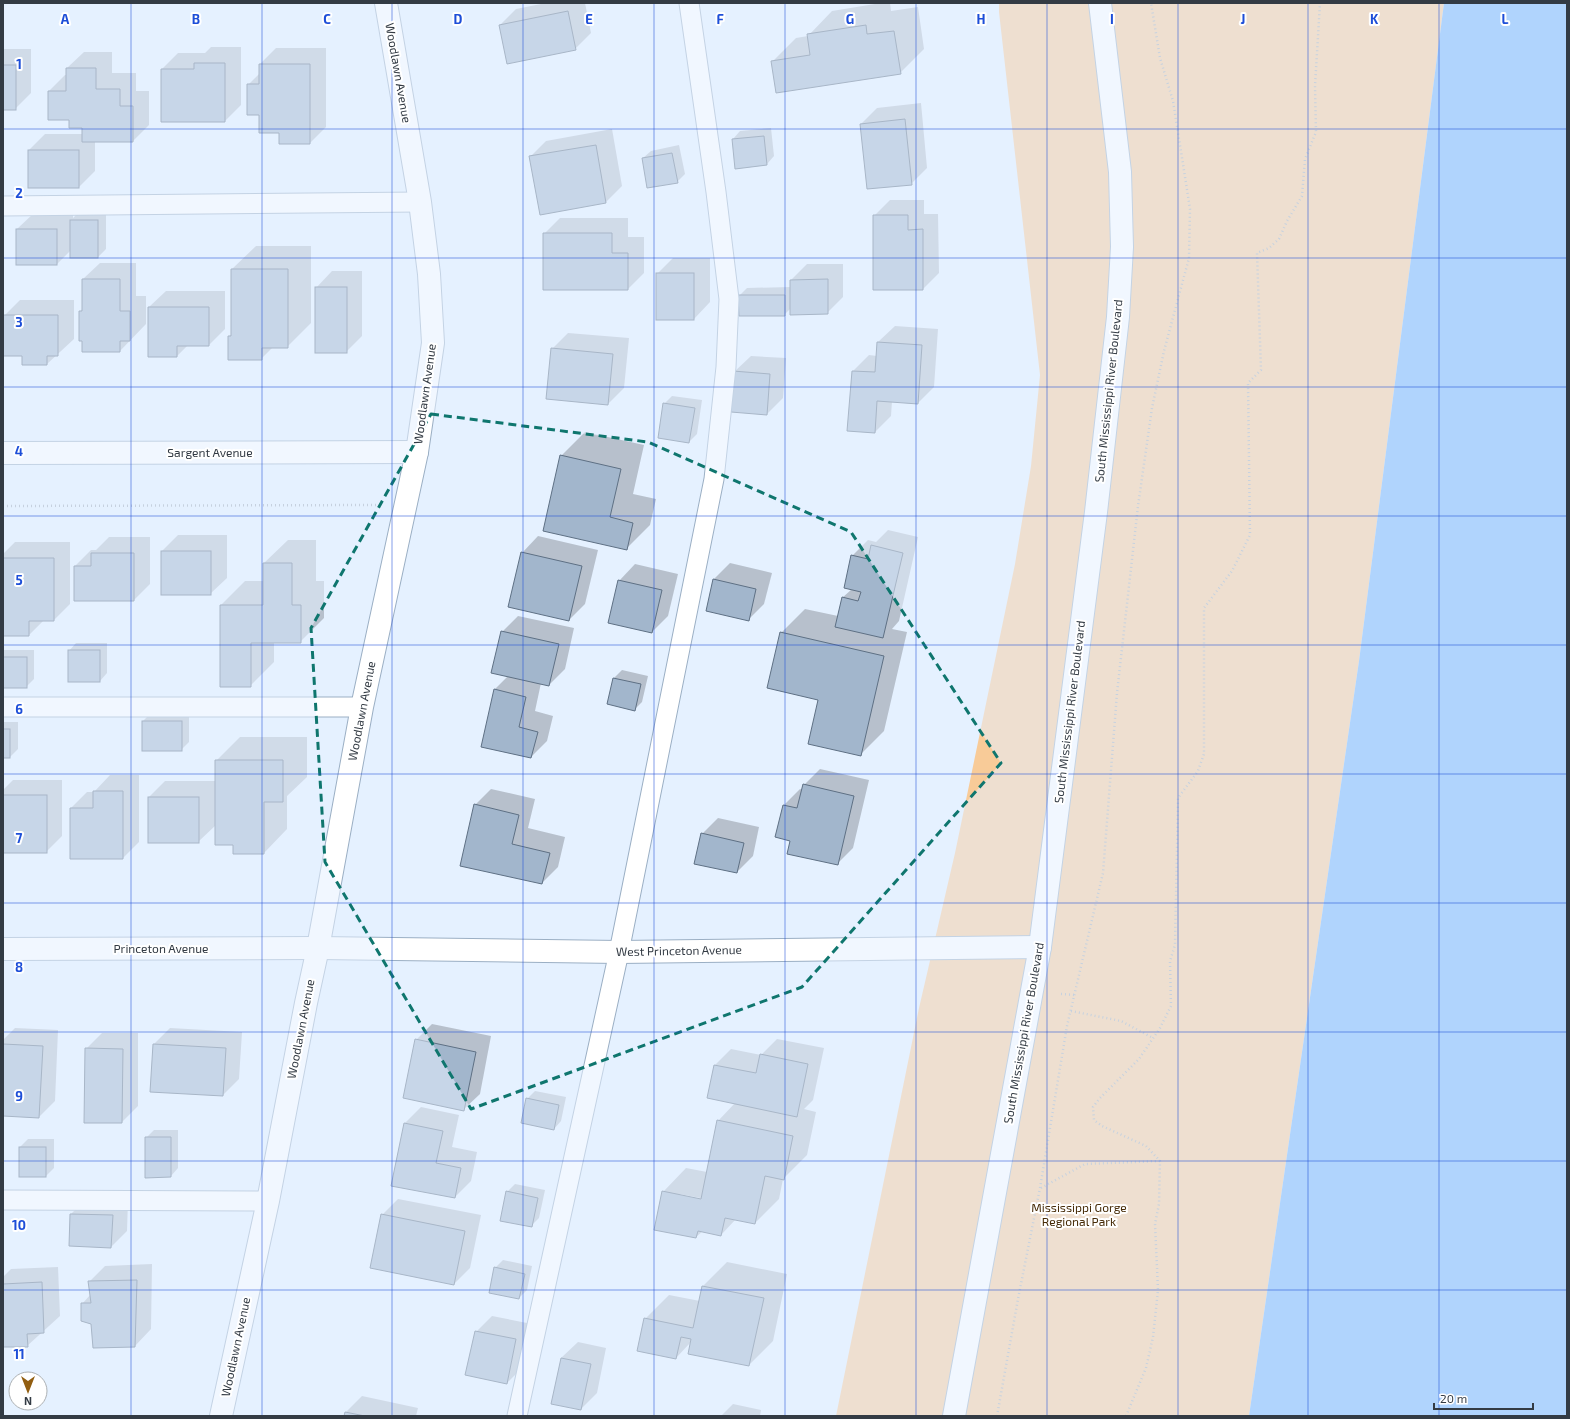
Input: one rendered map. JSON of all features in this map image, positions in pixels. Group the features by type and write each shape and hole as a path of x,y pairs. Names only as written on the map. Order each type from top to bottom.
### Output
{"street":[{"name":"Woodlawn Avenue","path":"221,1416 268,1201 318,948 362,707 416,452 433,343 429,274 420,202 386,3"},
{"name":"South Mississippi River Boulevard","path":"954,1416 1040,947 1096,512 1118,317 1122,246 1120,172 1100,3"},
{"name":"Sargent Avenue","path":"3,453 416,452"},
{"name":"West Princeton Avenue","path":"318,948 620,952 1040,947"},
{"name":"Princeton Avenue","path":"3,949 318,948"}],"lane":[{"path":"517,1416 620,952 714,479 726,367 729,299 716,192 689,3"},
{"path":"3,206 420,202"},
{"path":"3,707 362,707"},
{"path":"3,1200 268,1201"}],"path":[{"path":"997,1416 1040,1188 1071,1011 1103,873 1117,693 1138,506 1152,408 1164,352 1189,258 1190,209 1184,164 1172,101 1160,58 1151,3"},
{"path":"1126,1416 1146,1368 1153,1337 1158,1290 1155,1224 1159,1204 1160,1161 1146,1146 1102,1126 1094,1120 1092,1107 1139,1059 1160,1028 1171,1006 1170,961 1175,946 1178,798 1198,771 1204,754 1204,608 1232,571 1250,535 1248,383 1261,370 1257,253 1269,248 1280,239 1286,221 1302,196 1305,159 1316,132 1315,86 1320,3"},
{"path":"3,506 380,505"},
{"path":"1060,994 1075,995"},
{"path":"1071,1011 1121,1021 1153,1038"},
{"path":"1040,1188 1085,1164 1160,1161"}],"highlighted area":[{"path":"431,414 648,442 851,532 1001,763 802,987 471,1109 325,862 311,628"}],"green space":[{"name":"Mississippi Gorge Regional Park","path":"999,3 1444,3 1359,661 1249,1416 836,1416 919,1008 955,853 1015,564 1031,466 1040,375"}],"water":[{"path":"1444,3 1567,3 1567,1416 1249,1416 1359,661"}],"building":[{"path":"568,11 576,50 507,64 499,25"},
{"path":"866,25 867,34 894,31 901,74 776,93 771,61 810,55 807,34"},
{"path":"194,63 225,63 225,122 161,122 161,69 194,69"},
{"path":"259,64 310,64 310,144 279,144 279,133 259,133 259,115 247,115 247,84 259,84"},
{"path":"3,65 16,65 16,110 3,110"},
{"path":"66,68 96,68 96,89 120,89 120,106 133,106 133,142 82,142 82,128 69,128 69,120 48,120 48,91 66,91"},
{"path":"905,119 912,185 867,189 860,124"},
{"path":"764,136 767,165 735,169 732,139"},
{"path":"596,145 606,203 540,215 529,156"},
{"path":"28,150 79,150 79,188 28,188"},
{"path":"672,153 678,183 647,188 642,158"},
{"path":"873,215 908,215 908,230 923,229 923,290 873,290"},
{"path":"70,220 98,220 98,258 70,258"},
{"path":"16,229 57,229 57,265 16,265"},
{"path":"543,233 612,233 612,253 628,253 628,290 543,290"},
{"path":"231,269 288,269 288,348 262,348 262,360 228,360 228,336 231,336"},
{"path":"656,273 694,273 694,320 656,320"},
{"path":"82,279 120,279 120,311 130,311 130,341 120,341 120,352 82,352 82,341 79,341 79,311 82,311"},
{"path":"828,279 828,314 790,315 790,280"},
{"path":"315,287 347,287 347,353 315,353"},
{"path":"738,295 785,295 785,316 739,316"},
{"path":"148,307 209,307 209,346 177,346 177,357 148,357"},
{"path":"3,315 58,315 58,356 47,356 47,365 22,365 22,356 3,356"},
{"path":"877,342 922,345 918,404 877,401 875,433 847,431 852,371 875,372"},
{"path":"551,348 613,354 608,405 546,399"},
{"path":"733,371 770,374 767,415 731,412"},
{"path":"663,403 695,408 689,443 658,438"},
{"path":"560,455 621,469 610,517 633,523 627,550 543,531"},
{"path":"871,545 903,553 883,638 835,627 842,597 858,601 861,592 844,588 851,555 868,559"},
{"path":"161,551 211,551 211,595 161,595"},
{"path":"521,552 582,566 569,621 508,607"},
{"path":"91,553 134,553 134,601 74,601 74,566 91,566"},
{"path":"3,558 54,558 54,621 29,621 29,636 3,636"},
{"path":"263,563 292,563 292,605 301,605 301,643 251,643 251,687 220,687 220,605 263,605"},
{"path":"713,579 756,589 749,621 706,611"},
{"path":"618,580 662,590 652,633 608,623"},
{"path":"501,631 559,644 549,686 491,673"},
{"path":"780,632 884,656 861,756 808,744 818,700 767,688"},
{"path":"68,650 100,650 100,682 68,682"},
{"path":"3,657 27,657 27,688 3,688"},
{"path":"613,678 641,684 635,711 607,704"},
{"path":"494,689 526,697 519,727 538,732 531,758 481,747"},
{"path":"142,721 182,721 182,751 142,751"},
{"path":"3,729 10,729 10,758 3,758"},
{"path":"215,760 283,760 283,802 264,802 264,854 233,854 233,845 215,845"},
{"path":"803,784 854,796 838,865 787,854 790,841 775,837 783,805 797,808"},
{"path":"93,791 123,791 123,859 70,859 70,808 93,808"},
{"path":"3,795 47,795 47,853 3,853"},
{"path":"148,797 199,797 199,843 148,843"},
{"path":"474,804 519,815 512,844 550,853 542,884 460,866"},
{"path":"701,833 744,843 737,873 694,864"},
{"path":"415,1039 476,1052 464,1111 403,1098"},
{"path":"3,1044 43,1046 39,1118 3,1116"},
{"path":"153,1044 226,1048 223,1096 150,1092"},
{"path":"85,1048 123,1049 122,1123 84,1123"},
{"path":"760,1054 808,1064 797,1117 707,1098 714,1065 756,1073"},
{"path":"526,1098 559,1105 554,1130 521,1123"},
{"path":"717,1120 793,1136 784,1180 765,1176 755,1224 725,1218 721,1236 698,1231 696,1238 654,1230 662,1191 701,1199"},
{"path":"404,1123 443,1131 436,1163 461,1168 455,1198 391,1186"},
{"path":"145,1137 171,1137 171,1177 145,1178"},
{"path":"19,1147 46,1147 46,1177 19,1177"},
{"path":"506,1191 538,1198 532,1227 500,1221"},
{"path":"70,1214 113,1215 111,1248 69,1246"},
{"path":"381,1214 465,1231 454,1285 370,1268"},
{"path":"494,1267 525,1274 519,1299 489,1293"},
{"path":"137,1280 135,1347 93,1348 91,1324 81,1321 81,1303 91,1303 88,1281"},
{"path":"42,1282 44,1333 27,1334 28,1347 3,1347 3,1284"},
{"path":"702,1286 764,1298 749,1366 688,1354 691,1339 681,1337 676,1359 637,1351 644,1318 693,1328"},
{"path":"475,1331 516,1339 507,1384 465,1375"},
{"path":"561,1358 591,1364 581,1410 551,1404"},
{"path":"345,1412 365,1416 344,1416"}]}
